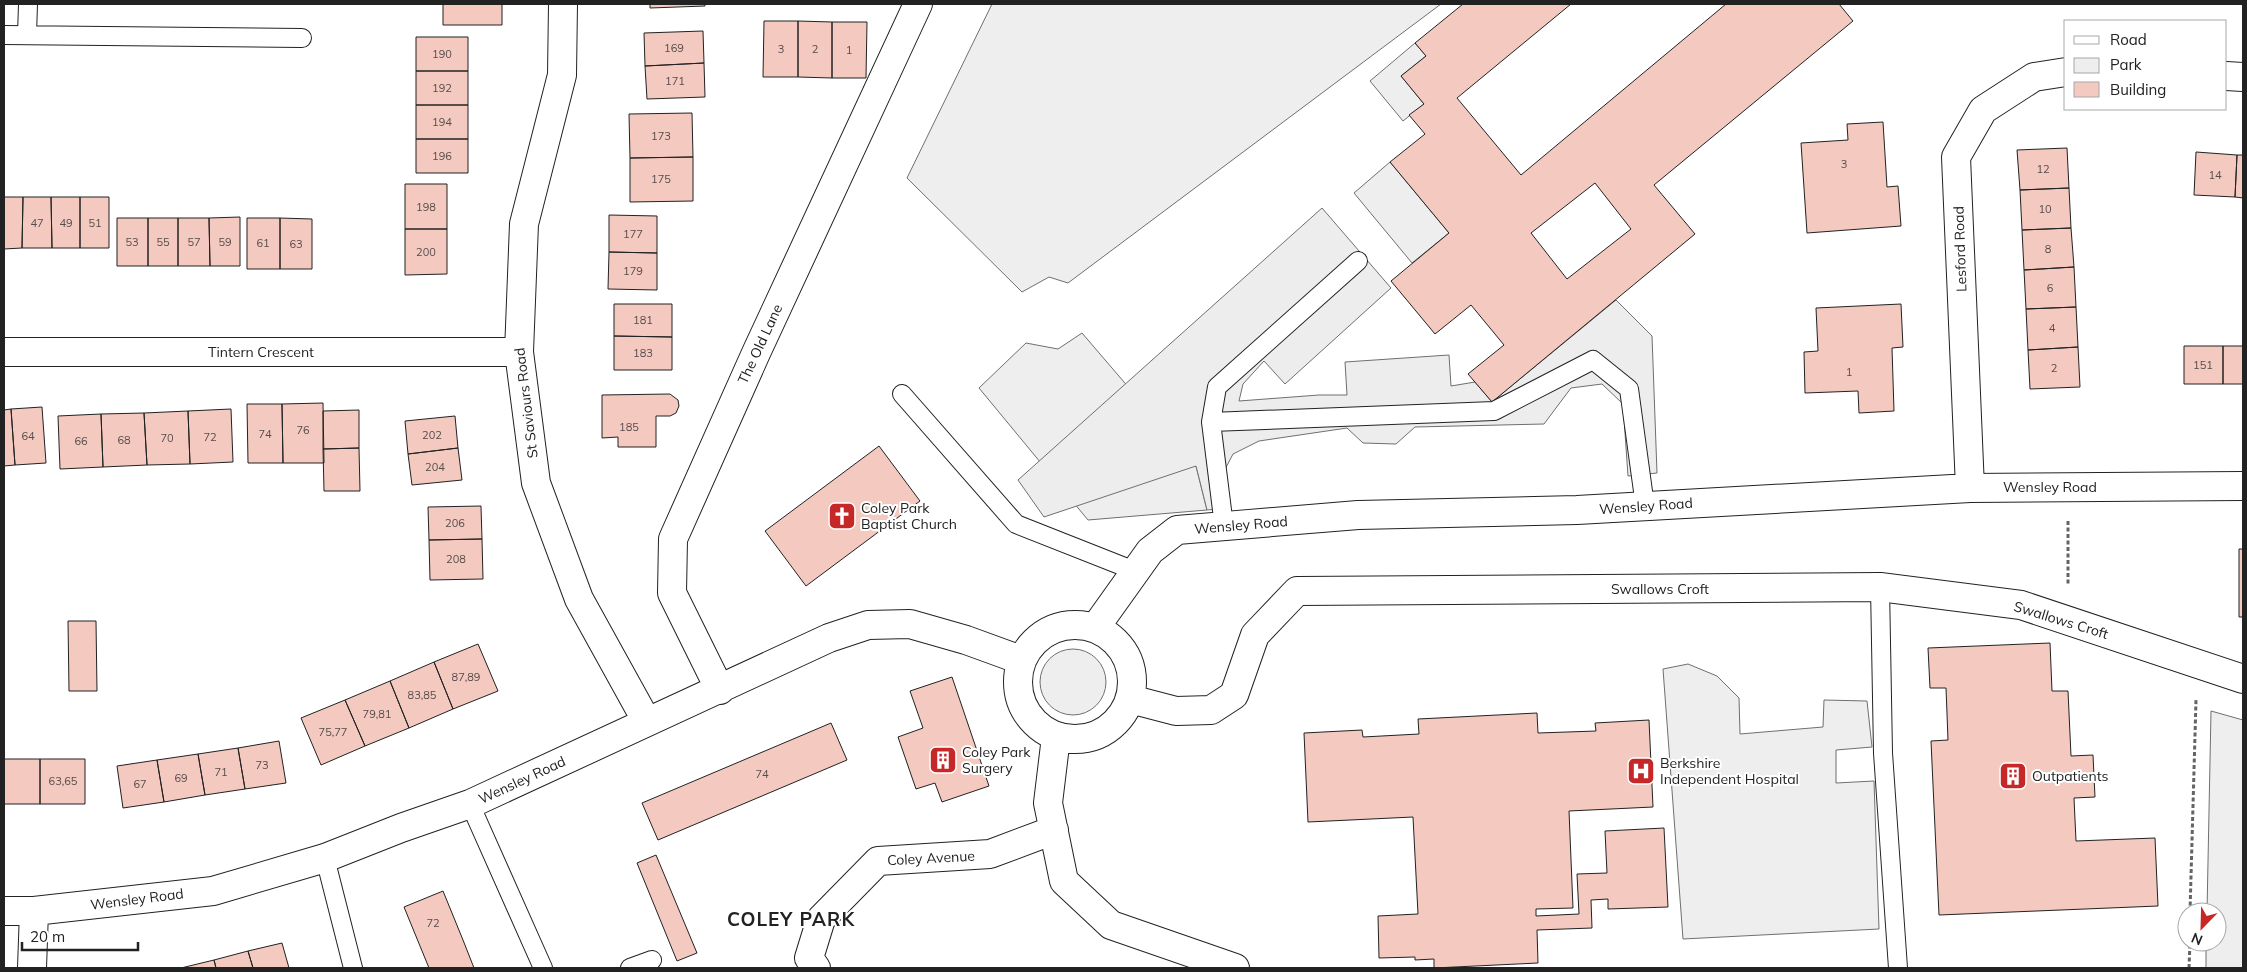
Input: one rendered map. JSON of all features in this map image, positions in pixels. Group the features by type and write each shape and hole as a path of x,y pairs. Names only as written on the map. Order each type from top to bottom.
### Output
{"street":[{"name":"St Saviours Road","path":"563,4 562,75 524,224 519,352 536,483 579,599 646,722"},
{"name":"The Old Lane","path":"720,690 672,593 673,539 756,353 918,4"},
{"name":"Lesford Road","path":"1970,488 1956,157 1983,110 2034,77 2064,72"},
{"path":"2227,76 2243,77"},
{"name":"Tintern Crescent","path":"4,352 519,352"},
{"name":"Wensley Road","path":"1094,628 1150,551 1177,530 1358,515 1577,510 1970,488 2243,486"},
{"name":"Swallows Croft","path":"1130,699 1176,712 1212,710 1234,694 1256,635 1297,591 1880,587 2021,605 2243,679"},
{"name":"Wensley Road","path":"4,912 34,911 212,890 325,858 400,828 470,804 829,638 868,625 910,624 966,640 1021,660"},
{"path":"1077,624 1094,628 1110,636 1122,649 1130,664 1132,682 1130,699 1122,716 1109,729 1093,737 1074,740 1056,737 1044,731 1025,712 1017,686 1021,660 1031,645 1044,634 1060,626 1077,624"},
{"path":"1056,737 1048,803 1064,880 1111,925 1235,968"},
{"name":"Coley Avenue","path":"816,968 809,958 822,919 878,861 990,854 1054,830"},
{"path":"32,968 34,911"}],"lane":[{"path":"27,35 28,4"},
{"path":"4,35 302,38"},
{"path":"1224,526 1211,422 1216,387 1358,261"},
{"path":"1211,422 1494,411 1593,360 1629,389 1645,506"},
{"path":"902,394 1016,524 1135,571"},
{"path":"1880,587 1883,753 1898,968"},
{"path":"470,804 543,968"},
{"path":"325,858 353,968"},
{"path":"630,968 652,960"}],"path":[{"path":"2068,487 2069,620"},
{"path":"2190,902 2197,663"},
{"path":"2189,968 2190,952"}],"green space":[{"path":"992,4 1441,4 1068,283 1049,277 1022,292 907,178"},
{"path":"1415,43 1426,56 1401,76 1424,104 1403,121 1370,81"},
{"path":"1390,162 1449,233 1412,263 1354,193"},
{"path":"1082,333 1196,466 1207,510 1088,520 979,388 1026,343 1058,349"},
{"path":"1073,649 1085,652 1096,659 1103,670 1106,682 1103,694 1096,705 1085,712 1073,715 1061,712 1050,705 1043,694 1040,682 1043,670 1050,659 1061,652"},
{"path":"1688,664 1717,676 1739,698 1740,734 1823,727 1824,700 1867,701 1872,747 1836,750 1836,783 1874,781 1879,929 1683,939 1663,669"},
{"path":"2211,711 2243,720 2243,968 2206,968 2206,952 2227,952 2227,902 2207,902"}],"shaded area":[{"path":"1322,208 1391,288 1285,384 1264,361 1243,384 1239,401 1319,395 1347,395 1345,362 1449,355 1451,386 1475,382 1492,402 1616,300 1652,336 1657,473 1628,476 1623,404 1602,384 1571,388 1544,424 1415,427 1396,444 1363,443 1347,428 1259,441 1233,454 1222,475 1228,508 1207,510 1196,466 1044,517 1018,480"}],"building":[{"path":"443,4 502,4 502,25 443,25"},
{"path":"650,4 705,4 705,6 650,8"},
{"path":"1463,4 1571,4 1457,98 1521,175 1726,4 1839,4 1853,21 1654,185 1695,234 1492,402 1468,374 1504,345 1471,305 1435,334 1391,281 1449,233 1390,162 1425,134 1409,115 1424,104 1401,76 1426,56 1415,43","holes":["1595,183 1631,229 1567,279 1531,233"]},
{"path":"764,21 798,21 798,77 763,77"},
{"path":"798,21 832,22 832,78 798,77"},
{"path":"832,22 867,22 866,78 832,78"},
{"path":"703,31 704,63 645,66 644,33"},
{"path":"416,37 468,37 468,71 416,71"},
{"path":"704,63 705,97 647,99 645,66"},
{"path":"416,71 468,71 468,105 416,105"},
{"path":"416,105 468,105 468,139 416,139"},
{"path":"692,113 693,157 630,158 629,114"},
{"path":"1883,122 1887,187 1898,186 1901,226 1807,233 1801,143 1848,140 1847,124"},
{"path":"416,139 468,139 468,173 416,173"},
{"path":"2067,148 2069,188 2020,190 2017,150"},
{"path":"2196,152 2237,155 2235,197 2194,195"},
{"path":"2237,155 2243,155 2243,198 2235,197"},
{"path":"693,157 693,201 630,202 630,158"},
{"path":"405,184 447,184 447,229 405,229"},
{"path":"2069,188 2071,228 2022,230 2020,190"},
{"path":"4,197 23,197 22,248 4,249"},
{"path":"23,197 51,197 52,248 22,248"},
{"path":"51,197 80,197 80,248 52,248"},
{"path":"80,197 109,197 109,248 80,248"},
{"path":"609,215 657,216 657,253 609,252"},
{"path":"240,217 240,266 210,266 209,218"},
{"path":"117,218 148,218 148,266 117,266"},
{"path":"148,218 178,218 178,266 148,266"},
{"path":"178,218 209,218 210,266 178,266"},
{"path":"247,218 280,218 280,269 247,269"},
{"path":"280,218 312,219 312,269 280,269"},
{"path":"2071,228 2074,267 2024,270 2022,230"},
{"path":"405,229 447,229 447,274 405,275"},
{"path":"609,252 657,253 657,290 608,289"},
{"path":"2074,267 2076,307 2026,309 2024,270"},
{"path":"614,304 672,304 672,337 614,336"},
{"path":"1901,304 1903,347 1892,348 1894,411 1859,413 1858,391 1805,393 1804,352 1818,351 1816,308"},
{"path":"2076,307 2078,347 2028,350 2026,309"},
{"path":"614,336 672,337 672,370 614,370"},
{"path":"2184,346 2223,346 2223,384 2184,384"},
{"path":"2223,346 2243,346 2243,384 2223,384"},
{"path":"2078,347 2080,387 2030,389 2028,350"},
{"path":"670,394 678,400 679,406 676,413 670,416 656,416 656,447 618,447 618,437 602,438 602,395"},
{"path":"323,403 324,463 283,463 282,404"},
{"path":"247,404 282,404 283,463 248,463"},
{"path":"42,407 46,463 15,465 11,409"},
{"path":"11,409 15,465 4,466 4,410"},
{"path":"231,409 233,462 190,464 188,411"},
{"path":"359,410 359,448 323,449 323,411"},
{"path":"188,411 190,464 147,465 144,413"},
{"path":"144,413 147,465 103,467 101,414"},
{"path":"101,414 103,467 60,469 58,416"},
{"path":"455,416 458,448 408,454 405,421"},
{"name":"Coley Park Baptist Church","path":"879,446 920,501 806,586 765,531"},
{"path":"359,448 360,491 324,491 323,449"},
{"path":"458,448 462,480 412,485 408,454"},
{"path":"481,506 482,539 429,540 428,507"},
{"path":"482,539 483,579 430,580 429,540"},
{"path":"2239,549 2243,549 2243,617 2239,617"},
{"path":"68,621 96,621 97,691 69,691"},
{"name":"Outpatients","path":"2050,643 2052,691 2068,691 2071,756 2093,755 2095,797 2074,798 2076,841 2155,838 2158,906 1939,915 1931,741 1948,740 1946,688 1930,688 1928,648"},
{"path":"478,644 498,691 453,709 434,662"},
{"path":"434,662 453,709 409,728 390,681"},
{"name":"Coley Park Surgery","path":"952,677 989,786 942,802 935,783 916,789 898,737 923,728 910,691"},
{"path":"390,681 409,728 365,746 345,700"},
{"path":"345,700 365,746 321,765 301,718"},
{"path":"1537,713 1538,733 1596,731 1595,723 1649,720 1653,807 1569,811 1573,908 1536,909 1536,916 1579,914 1577,874 1607,873 1605,831 1664,828 1668,907 1608,909 1608,899 1591,900 1592,928 1537,930 1538,963 1434,968 1434,959 1415,960 1415,957 1379,958 1378,916 1418,914 1413,817 1308,822 1304,733 1362,730 1363,737 1419,734 1418,719"},
{"path":"831,723 847,760 658,840 642,803"},
{"path":"279,741 286,783 245,789 238,748"},
{"path":"238,748 245,789 205,795 198,754"},
{"path":"198,754 205,795 164,802 157,760"},
{"path":"4,759 40,759 40,804 4,804"},
{"path":"40,759 85,759 85,804 40,804"},
{"path":"157,760 164,802 123,808 117,766"},
{"path":"656,855 697,953 677,961 637,863"},
{"path":"443,891 474,968 429,968 404,907"},
{"path":"282,943 289,968 253,968 248,951"},
{"path":"248,951 253,968 216,968 214,960"},
{"path":"214,960 216,968 181,968"}],"place":[{"name":"Coley Park Baptist Church","path":"842,516"},
{"name":"Coley Park Surgery","path":"943,760"},
{"name":"Berkshire Independent Hospital","path":"1641,771"},
{"name":"Outpatients","path":"2013,776"}],"district":[{"name":"COLEY PARK","path":"791,919"}]}
